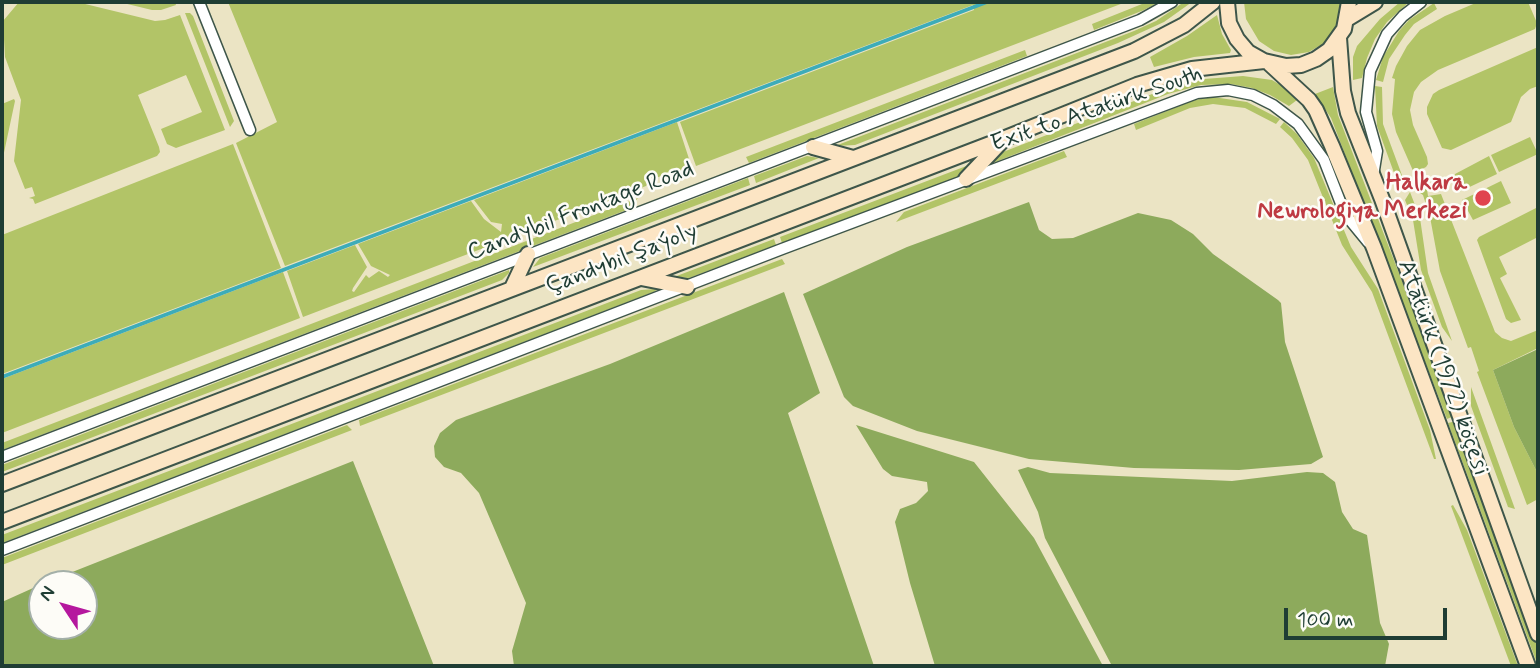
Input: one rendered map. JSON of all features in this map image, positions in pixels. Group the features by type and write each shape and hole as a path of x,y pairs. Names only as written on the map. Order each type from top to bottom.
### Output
{"main road":[{"name":"Çandybil şaýoly","path":"2,484 1134,51 1177,29 1213,2"},
{"name":"Atatürk (1972) köçesi","path":"1227,2 1229,23 1237,39 1248,52 1267,63 1299,89 1316,110 1374,248 1528,666"},
{"path":"1339,38 1347,19 1349,2"},
{"path":"1347,19 1375,2"},
{"name":"Çandybil şaýoly","path":"2,522 1163,77 1192,69 1267,63 1286,66 1309,62 1329,50 1339,38"},
{"name":"Atatürk (1972) köçesi","path":"1339,38 1345,101 1538,634"},
{"path":"966,179 1003,139"},
{"path":"813,147 853,158"},
{"path":"512,288 528,254"},
{"path":"639,278 687,287"}],"street":[{"path":"199,2 250,130"},
{"name":"Candybil Frontage Road","path":"2,457 1140,20 1172,2"},
{"path":"1373,176 1377,151 1366,111 1370,71 1387,34 1403,16 1421,2"},
{"name":"Exit to Atatürk South","path":"966,179 1179,99 1207,91 1228,90 1253,95 1266,101 1298,124 1324,160 1345,214 1374,248"},
{"path":"2,550 966,179"}],"green space":[{"path":"19,2 77,2 155,21 180,15 225,130 176,148 167,144 161,129 202,112 186,75 138,95 159,147 157,156 35,204 33,199 29,198 35,196 32,187 25,189 14,161 21,100 5,57 3,21"},
{"path":"119,2 175,2 176,5 152,10"},
{"path":"228,2 1126,2 696,166 680,122 974,10 973,5 285,266 236,143 277,122"},
{"path":"1147,2 1159,2 1094,30 1092,24"},
{"path":"1184,2 1192,2 1164,22 1118,43 855,145 835,146 1134,31 1156,21"},
{"path":"1244,2 1340,2 1340,12 1335,29 1324,43 1309,52 1291,55 1274,51 1259,41 1246,19"},
{"path":"1400,2 1409,2 1387,22 1375,39 1362,78 1353,80 1353,57 1357,46 1380,19"},
{"path":"1478,2 1528,2 1537,23 1535,29 1438,70 1421,82 1414,92 1410,110 1428,164 1414,173 1396,132 1392,114 1395,79 1392,78 1396,66 1420,30"},
{"path":"1434,3 1437,9 1414,24 1389,59 1383,82 1376,80 1383,57 1399,31 1409,20"},
{"path":"185,13 193,16 234,121 230,127"},
{"path":"1217,15 1230,53 1194,57 1154,67 1150,57"},
{"path":"1538,47 1538,86 1521,97 1511,122 1451,150 1442,148 1427,114 1433,94"},
{"path":"1025,50 1027,56 749,163 746,157"},
{"path":"1243,76 1272,80 1287,89 1297,100 1289,106 1252,88 1231,84 1201,85 1168,94 985,166 1003,152 1165,89 1204,79"},
{"path":"1375,86 1382,87 1383,124 1403,178 1397,181 1377,126"},
{"path":"1333,87 1338,115 1454,416 1447,419 1331,118 1315,94"},
{"path":"1213,97 1247,102 1280,119 1276,124 1245,108 1213,104 1190,108 1136,130 1134,124 1195,100"},
{"path":"14,99 15,101 2,162 2,104"},
{"path":"677,122 692,168 650,180 646,186 303,317 287,271 355,245 367,267 353,288 354,292 366,275 369,278 379,271 388,277 390,275 371,266 358,244 471,201 484,219 501,232 502,224 491,222 474,200"},
{"path":"1284,122 1297,134 1314,158 1351,247 1378,289 1430,430 1436,459 1372,292 1342,245 1308,160 1280,127"},
{"path":"1530,137 1538,154 1499,172 1491,155"},
{"path":"233,144 281,268 2,374 2,235"},
{"path":"1064,151 1067,157 896,222 904,212"},
{"path":"807,156 819,158 756,183 754,176"},
{"path":"1489,156 1497,174 1459,192 1455,174"},
{"path":"969,165 958,177 782,243 780,237"},
{"path":"748,178 750,185 533,267 540,258"},
{"path":"1501,181 1511,203 1473,220 1462,200"},
{"path":"1426,183 1428,196 1441,194 1495,332 1511,341 1538,330 1538,348 1493,370 1514,427 1538,474 1538,499 1527,505 1477,372 1479,371 1471,347 1468,348 1440,271 1430,217 1423,195 1416,190 1420,184"},
{"path":"1410,192 1420,218 1428,273 1452,341 1442,327 1421,270 1413,220 1405,200"},
{"path":"638,198 629,209 2,450 2,443"},
{"path":"1029,202 1039,230 1052,239 1073,238 1138,213 1171,220 1278,300 1281,303 1285,342 1323,457 1311,464 1239,470 1134,468 1029,459 917,431 853,406 844,397 803,294 907,247"},
{"path":"1538,207 1538,237 1499,257 1507,274 1500,278 1521,320 1511,323 1506,319 1477,240"},
{"path":"774,239 776,245 689,278 674,277"},
{"path":"782,259 785,264 360,426 359,420"},
{"path":"509,270 502,280 2,472 2,465"},
{"path":"283,272 300,318 2,433 2,379"},
{"path":"641,290 656,291 2,543 2,535"},
{"path":"784,292 820,393 788,413 874,666 514,666 512,651 526,603 479,493 461,473 444,467 435,457 434,446 440,433 456,420 610,364"},
{"path":"1538,349 1538,474 1514,427 1493,370"},
{"path":"1471,387 1515,509 1508,507 1471,406"},
{"path":"1456,421 1538,645 1538,666 1448,423"},
{"path":"347,425 352,430 2,565 2,558"},
{"path":"856,425 974,462 1034,538 1103,666 935,666 895,522 900,509 916,503 928,491 927,482 892,476 883,469"},
{"path":"353,461 434,666 2,666 2,602 28,590 28,640 98,640 98,570 77,570"},
{"path":"1028,467 1050,473 1232,481 1307,472 1323,473 1335,482 1342,512 1353,529 1367,535 1380,623 1389,644 1385,666 1112,666 1045,538 1038,512 1018,470"},
{"path":"1453,505 1467,530 1518,666 1511,666 1451,506"}],"waterway":[{"path":"2,377 987,2"}],"place":[{"name":"Halkara Newrologiya Merkezi","path":"1483,198"}]}
